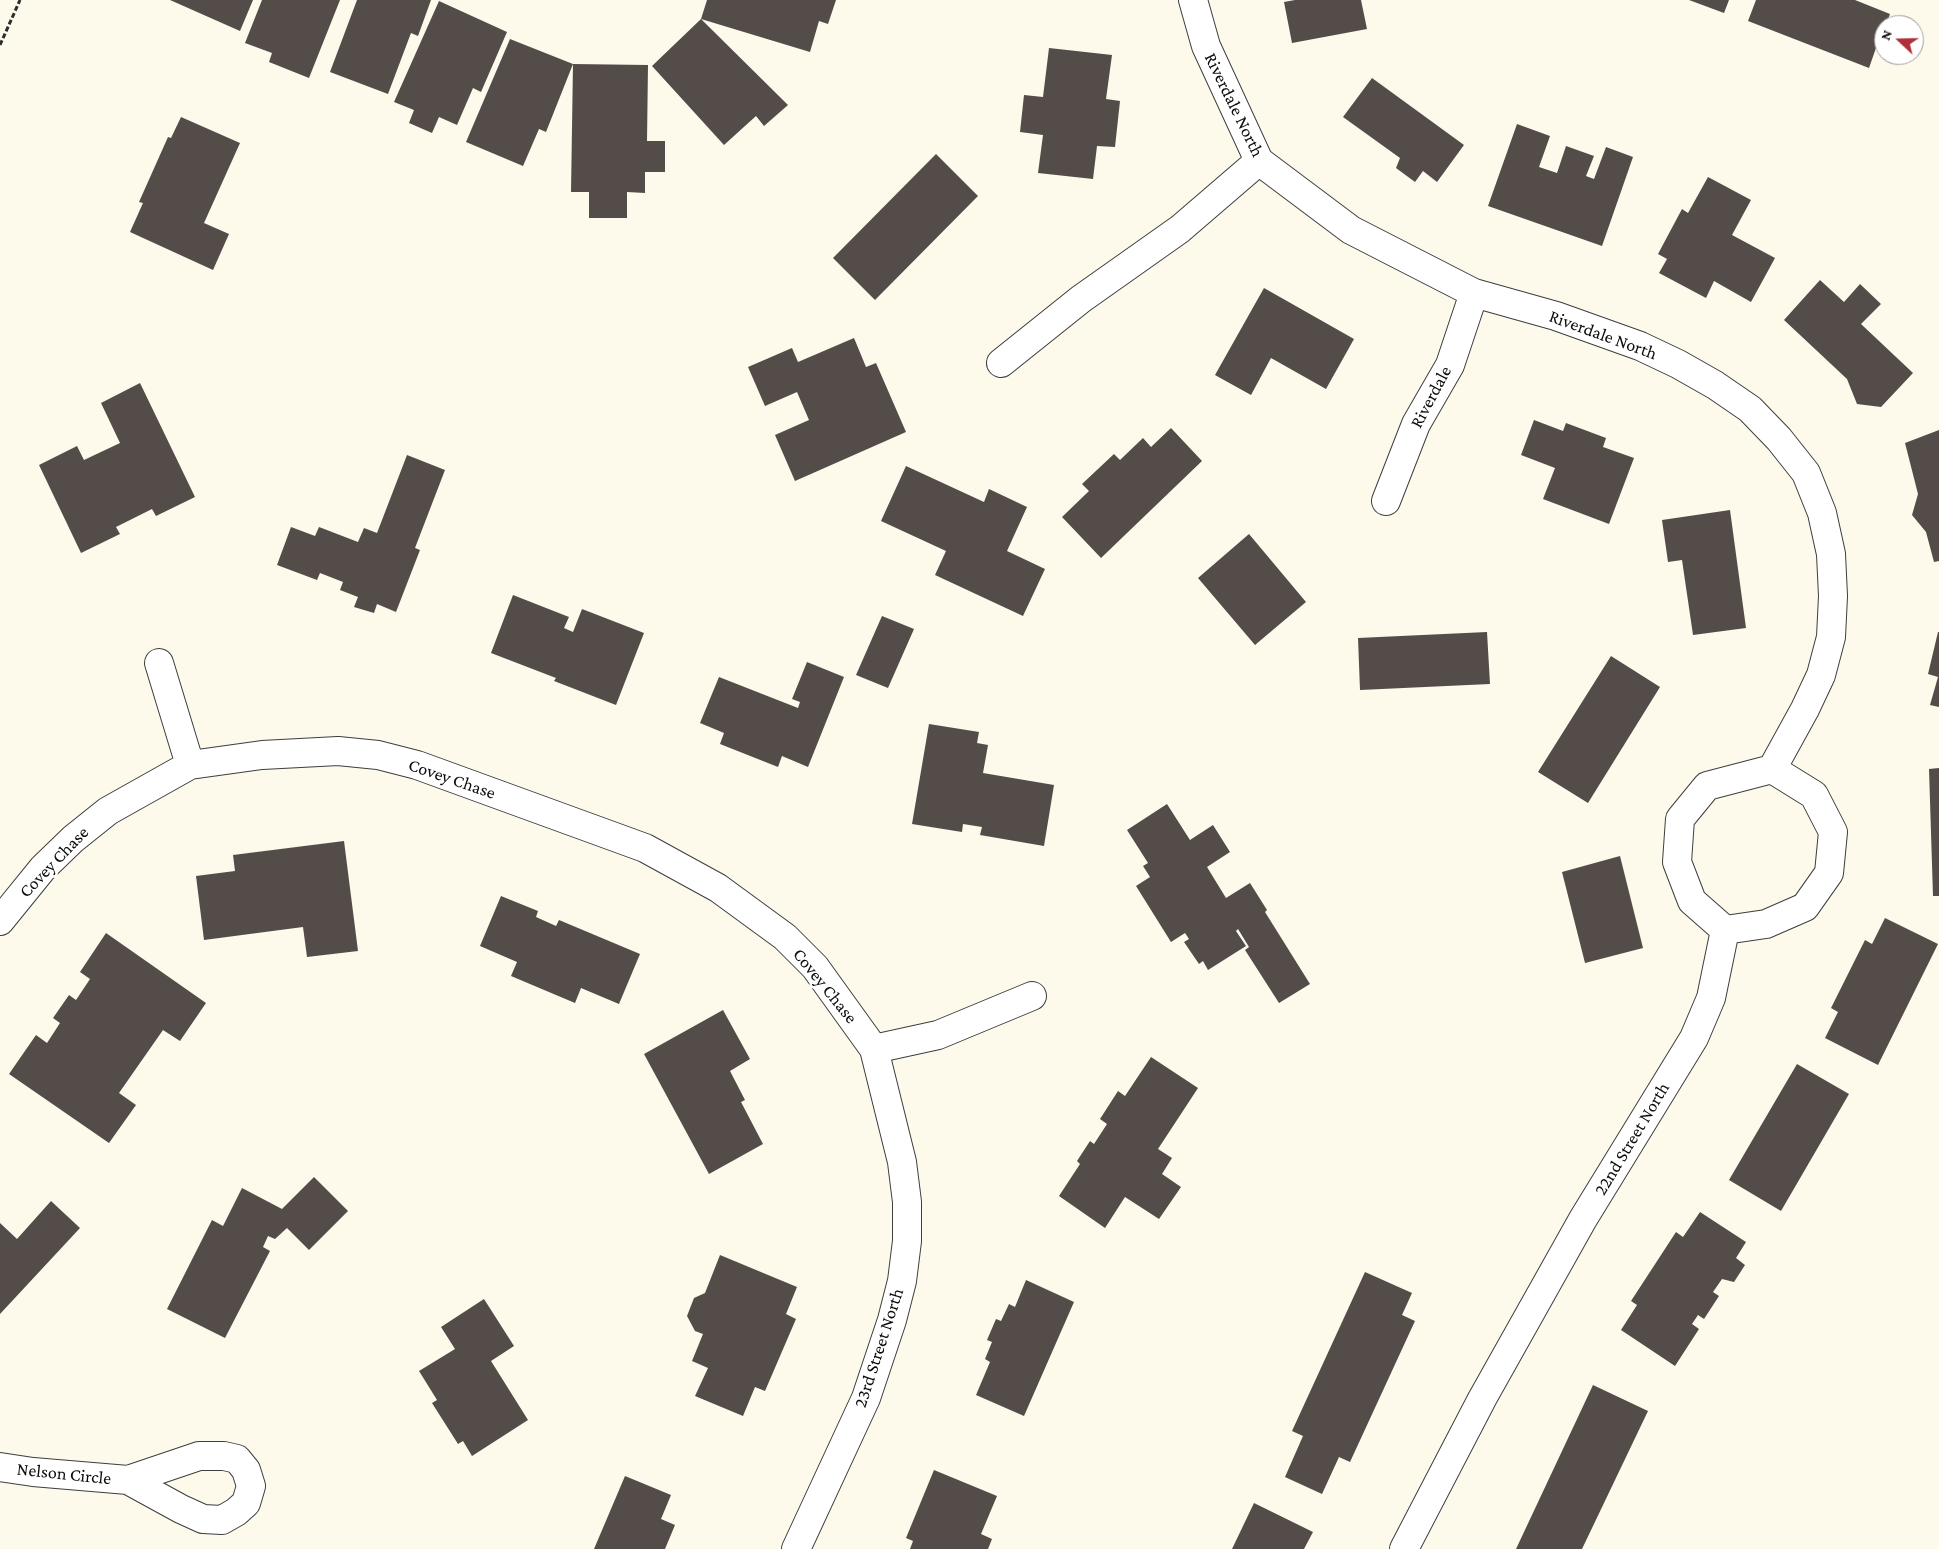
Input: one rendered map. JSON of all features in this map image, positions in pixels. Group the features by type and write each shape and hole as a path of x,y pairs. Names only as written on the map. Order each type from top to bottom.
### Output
{"street":[{"name":"Riverdale North","path":"1193,0 1206,46 1259,161 1351,230 1474,292 1556,316 1640,346 1716,385 1750,409 1779,439 1806,473 1822,513 1831,554 1833,596 1831,637 1821,675 1805,709 1772,769"},
{"path":"1001,362 1081,299 1180,229 1259,161"},
{"name":"Riverdale","path":"1386,501 1416,424 1450,365 1474,292"},
{"path":"159,663 190,765"},
{"name":"Covey Chase","path":"0,921 43,868 87,828 108,811 190,765 262,755 338,751 378,756 417,765 645,848 718,888 785,937 815,967 874,1049"},
{"path":"1772,769 1814,795 1833,832 1829,873 1805,907 1766,924 1725,930 1692,901 1677,862 1680,819 1707,786 1772,769"},
{"name":"22nd Street North","path":"1404,1549 1482,1399 1583,1219 1694,1038 1711,998 1725,930"},
{"path":"874,1049 938,1035 1032,996"},
{"name":"23rd Street North","path":"796,1549 866,1398 892,1320 902,1281 907,1241 907,1202 902,1162 874,1049"},
{"name":"Nelson Circle","path":"0,1467 32,1472 128,1480"}],"path":[{"path":"0,45 20,0"}],"building":[{"path":"170,0 253,0 240,31"},
{"path":"262,0 340,0 309,78 269,62 272,53 245,43"},
{"path":"357,0 431,0 418,36 411,33 388,94 330,72"},
{"path":"707,0 836,0 828,24 819,21 810,52 701,19"},
{"path":"1295,0 1361,0 1367,29 1292,43 1284,2"},
{"path":"1689,0 1729,0 1724,13"},
{"path":"1756,0 1855,0 1890,14 1874,15 1874,54 1869,68 1748,21"},
{"path":"439,1 507,32 481,92 473,88 457,125 439,117 432,133 409,123 414,110 394,102"},
{"path":"701,19 788,105 764,126 756,116 724,145 652,66"},
{"path":"510,39 573,64 546,132 539,129 523,166 466,142"},
{"path":"1049,48 1112,55 1106,99 1120,101 1115,147 1097,146 1093,179 1038,173 1043,135 1020,132 1024,95 1043,97"},
{"path":"573,64 648,65 647,141 665,141 665,172 645,172 645,193 627,192 627,218 589,218 589,192 571,192"},
{"path":"1372,78 1464,145 1437,182 1423,171 1415,182 1396,168 1400,158 1343,117"},
{"path":"181,117 240,143 204,223 229,234 213,270 130,232 143,203 139,202 168,137 171,138"},
{"path":"1517,124 1550,136 1539,167 1557,173 1566,146 1594,156 1586,176 1594,179 1606,147 1633,157 1602,246 1488,206"},
{"path":"936,154 978,196 875,300 833,258"},
{"path":"1708,177 1751,200 1732,235 1775,258 1751,302 1714,281 1706,298 1659,273 1667,259 1658,254 1682,209 1688,213"},
{"path":"1820,280 1844,302 1860,284 1881,304 1861,324 1913,373 1881,407 1857,404 1847,379 1784,320"},
{"path":"1264,288 1354,339 1326,389 1271,358 1251,395 1215,375"},
{"path":"854,338 866,367 876,363 906,432 795,481 775,435 809,420 797,392 765,406 748,367 792,348 798,362"},
{"path":"140,383 195,497 156,516 152,509 116,527 120,534 81,553 39,465 77,446 84,460 120,443 101,403"},
{"path":"1534,420 1563,431 1566,423 1606,438 1603,447 1634,458 1609,524 1543,499 1555,468 1521,455"},
{"path":"1171,428 1202,461 1101,558 1062,517 1089,491 1082,484 1114,454 1120,460 1143,438 1151,447"},
{"path":"1939,430 1939,561 1934,562 1926,532 1912,515 1918,494 1905,443"},
{"path":"407,455 445,470 415,548 420,550 396,612 377,604 374,613 354,607 358,597 340,590 343,582 320,573 317,580 277,565 291,527 315,536 319,527 358,542 364,528 377,533"},
{"path":"906,466 984,502 989,489 1027,507 1007,551 1045,569 1023,616 935,575 946,551 881,521"},
{"path":"1730,510 1746,628 1693,635 1682,560 1668,562 1662,520"},
{"path":"1249,534 1306,602 1255,645 1198,578"},
{"path":"513,595 569,617 564,628 573,632 582,609 644,633 616,705 554,681 556,678 491,653"},
{"path":"882,616 914,629 888,688 856,675"},
{"path":"1487,632 1490,684 1360,690 1358,638"},
{"path":"1938,632 1939,707 1930,705 1938,677 1928,674"},
{"path":"1611,656 1660,687 1588,803 1538,772"},
{"path":"807,662 844,677 808,767 782,756 778,767 720,744 724,733 700,723 719,677 798,708 800,702 792,699"},
{"path":"929,724 979,732 977,743 988,745 983,773 1054,785 1044,846 980,835 982,827 963,824 962,832 912,824"},
{"path":"1939,768 1939,896 1933,896 1929,769"},
{"path":"1167,804 1190,840 1213,825 1230,852 1207,867 1226,898 1250,883 1267,910 1265,912 1310,984 1279,1003 1245,950 1249,947 1238,929 1236,931 1246,946 1208,970 1203,961 1199,964 1184,942 1189,939 1185,933 1171,942 1136,886 1150,877 1143,866 1148,863 1127,830"},
{"path":"344,841 358,951 307,957 303,927 204,940 196,876 235,871 233,855"},
{"path":"1620,856 1643,948 1585,963 1562,872"},
{"path":"501,896 538,911 536,917 556,926 559,920 640,954 619,1004 581,988 575,1003 511,976 517,962 480,946"},
{"path":"1885,918 1938,944 1878,1065 1825,1038 1838,1012 1831,1008 1865,940 1872,944"},
{"path":"106,933 206,1003 180,1041 163,1030 119,1093 136,1105 109,1143 9,1074 36,1035 47,1043 60,1023 53,1018 69,995 76,1000 90,979 80,972"},
{"path":"723,1010 750,1059 730,1071 745,1100 741,1102 763,1144 709,1174 644,1054"},
{"path":"1151,1057 1198,1088 1158,1149 1172,1158 1162,1174 1181,1187 1159,1219 1125,1197 1105,1228 1059,1196 1080,1164 1077,1161 1090,1141 1094,1144 1107,1124 1100,1119 1118,1091 1125,1096"},
{"path":"1797,1064 1849,1094 1781,1211 1729,1180"},
{"path":"314,1177 348,1211 309,1250 287,1228 275,1239 268,1236 263,1247 270,1251 225,1338 167,1309 212,1220 223,1226 242,1188 282,1209"},
{"path":"51,1201 80,1228 0,1314 0,1223 17,1239"},
{"path":"1700,1212 1746,1242 1736,1258 1745,1265 1734,1282 1722,1279 1713,1292 1719,1296 1704,1319 1698,1315 1692,1324 1699,1329 1675,1366 1621,1330 1637,1305 1631,1301 1676,1232 1683,1237"},
{"path":"720,1255 797,1287 786,1314 796,1319 765,1391 755,1387 743,1416 695,1396 708,1368 692,1361 703,1334 695,1331 687,1316 694,1298 705,1293"},
{"path":"1365,1272 1412,1293 1402,1315 1415,1321 1350,1462 1339,1457 1322,1494 1285,1477 1303,1436 1292,1431"},
{"path":"1026,1280 1074,1302 1024,1416 976,1395 990,1362 985,1359 992,1342 987,1340 996,1319 1001,1321 1009,1304 1015,1307"},
{"path":"484,1299 514,1346 491,1361 528,1420 472,1456 463,1441 458,1444 432,1403 437,1400 419,1371 455,1349 441,1327"},
{"path":"1593,1385 1648,1411 1582,1549 1516,1549"},
{"path":"934,1470 997,1496 981,1534 992,1539 988,1549 910,1549 913,1541 906,1538"},
{"path":"625,1476 671,1495 661,1519 675,1525 665,1549 594,1549"},
{"path":"1254,1503 1313,1532 1304,1549 1232,1549"}]}
